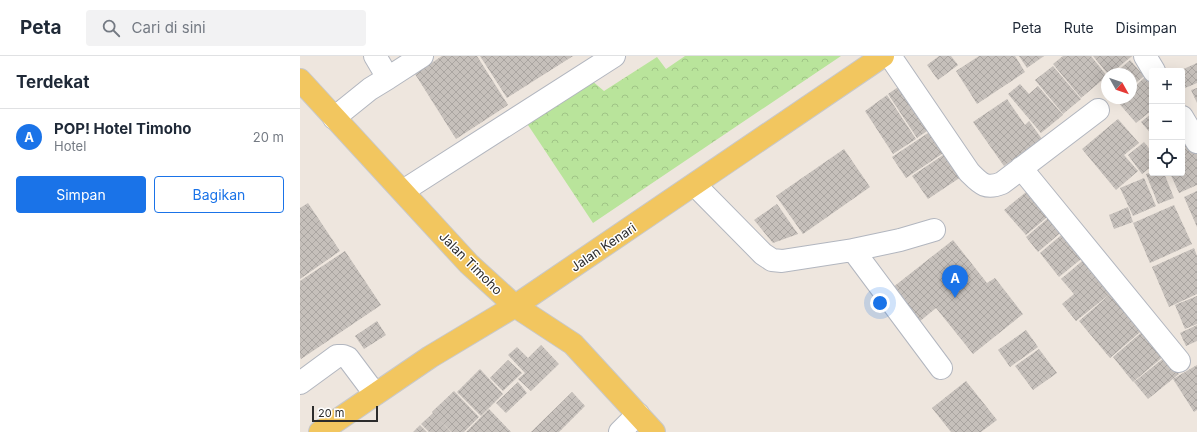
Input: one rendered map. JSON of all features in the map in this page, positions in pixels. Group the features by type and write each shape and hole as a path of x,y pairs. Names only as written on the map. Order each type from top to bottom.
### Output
{"main road":[{"name":"Jalan Kenari","path":"320,432 430,357 515,306 883,56"},
{"name":"Jalan Timoho","path":"300,80 469,264 515,306 572,344 654,432"}],"street":[{"path":"375,56 388,78"},
{"path":"334,118 370,89 422,56"},
{"path":"403,192 614,56"},
{"path":"890,56 969,172 984,185 993,186 1002,183 1098,110"},
{"path":"1145,56 1152,68"},
{"path":"1185,122 1197,142"},
{"path":"1021,168 1179,361"},
{"path":"695,185 763,254 772,260 782,261 852,250 900,240 934,230"},
{"path":"852,250 941,368"},
{"path":"300,383 337,356 343,356 348,358 375,394"},
{"path":"620,432 638,414"}],"green space":[{"path":"685,56 841,56 593,223 526,122 591,80 604,91 657,57 666,69"}],"building":[{"path":"442,56 477,56 508,105 456,139 415,74"},
{"path":"480,56 573,56 507,98"},
{"path":"939,56 951,56 958,65 938,80 927,65"},
{"path":"979,56 1015,56 1025,72 977,104 956,71"},
{"path":"1019,56 1044,56 1027,68"},
{"path":"1063,56 1091,56 1101,68 1101,81 1081,98 1053,64"},
{"path":"1093,56 1132,56 1117,68 1103,68"},
{"path":"1130,60 1137,68 1121,68"},
{"path":"1197,63 1197,83 1185,88 1185,68"},
{"path":"1053,66 1081,99 1063,114 1035,80"},
{"path":"1137,68 1144,76 1137,82"},
{"path":"1145,77 1149,82 1149,112 1136,123 1120,104 1137,104 1137,84"},
{"path":"904,83 933,127 917,138 888,94"},
{"path":"1020,84 1029,94 1038,86 1063,115 1041,133 1008,94"},
{"path":"1197,88 1197,103 1191,90"},
{"path":"887,95 916,139 893,154 865,111"},
{"path":"1007,99 1025,125 1029,121 1042,139 1004,166 973,122"},
{"path":"1149,115 1149,131 1141,122"},
{"path":"1118,119 1139,143 1124,155 1138,171 1116,190 1082,149"},
{"path":"934,129 948,150 906,178 892,157"},
{"path":"1194,140 1197,146 1197,185 1179,193 1171,176 1185,176 1185,144"},
{"path":"1144,142 1149,148 1149,168 1142,174 1128,155"},
{"path":"844,149 870,187 803,234 776,196"},
{"path":"949,151 964,175 928,199 912,176"},
{"path":"1149,173 1149,176 1165,176 1174,198 1158,204 1146,174"},
{"path":"1144,178 1156,206 1133,216 1120,188"},
{"path":"1031,188 1052,213 1026,235 1004,210"},
{"path":"1197,191 1197,227 1184,197"},
{"path":"308,203 340,251 300,279 300,208"},
{"path":"777,204 798,234 773,243 754,220"},
{"path":"1174,205 1192,244 1150,263 1133,223"},
{"path":"1128,207 1133,222 1114,229 1109,215"},
{"path":"1053,214 1065,229 1038,252 1026,237"},
{"path":"1066,231 1086,255 1059,277 1040,253"},
{"path":"953,240 987,283 995,278 1023,314 973,354 936,308 919,322 892,288"},
{"path":"1194,248 1197,256 1197,294 1169,307 1152,267"},
{"path":"345,251 381,305 301,359 300,281"},
{"path":"1087,257 1115,290 1076,321 1062,304 1074,294 1061,279"},
{"path":"1115,290 1146,327 1110,358 1079,321"},
{"path":"1197,296 1197,324 1185,329 1175,305"},
{"path":"377,321 386,335 364,349 355,336"},
{"path":"1197,325 1197,341 1186,346 1180,333"},
{"path":"1026,330 1038,347 1010,367 998,350"},
{"path":"1143,331 1164,356 1133,382 1113,357"},
{"path":"541,345 559,364 531,391 518,379 525,373 508,355 517,347 528,358"},
{"path":"1039,349 1057,373 1033,390 1015,366"},
{"path":"1165,357 1179,374 1148,399 1134,382"},
{"path":"508,360 522,373 503,391 490,378"},
{"path":"1197,365 1197,410 1194,412 1173,379"},
{"path":"480,369 503,394 481,416 457,392"},
{"path":"966,381 997,420 981,432 951,432 932,408"},
{"path":"518,382 527,393 506,413 496,403"},
{"path":"454,391 479,417 464,432 452,432 432,412"},
{"path":"572,392 585,406 559,432 531,432"},
{"path":"489,409 511,432 466,432"},
{"path":"433,413 451,432 429,432 421,424"},
{"path":"420,425 427,432 413,432"}],"place":[{"name":"POP! Hotel Timoho","path":"955,298"}]}
